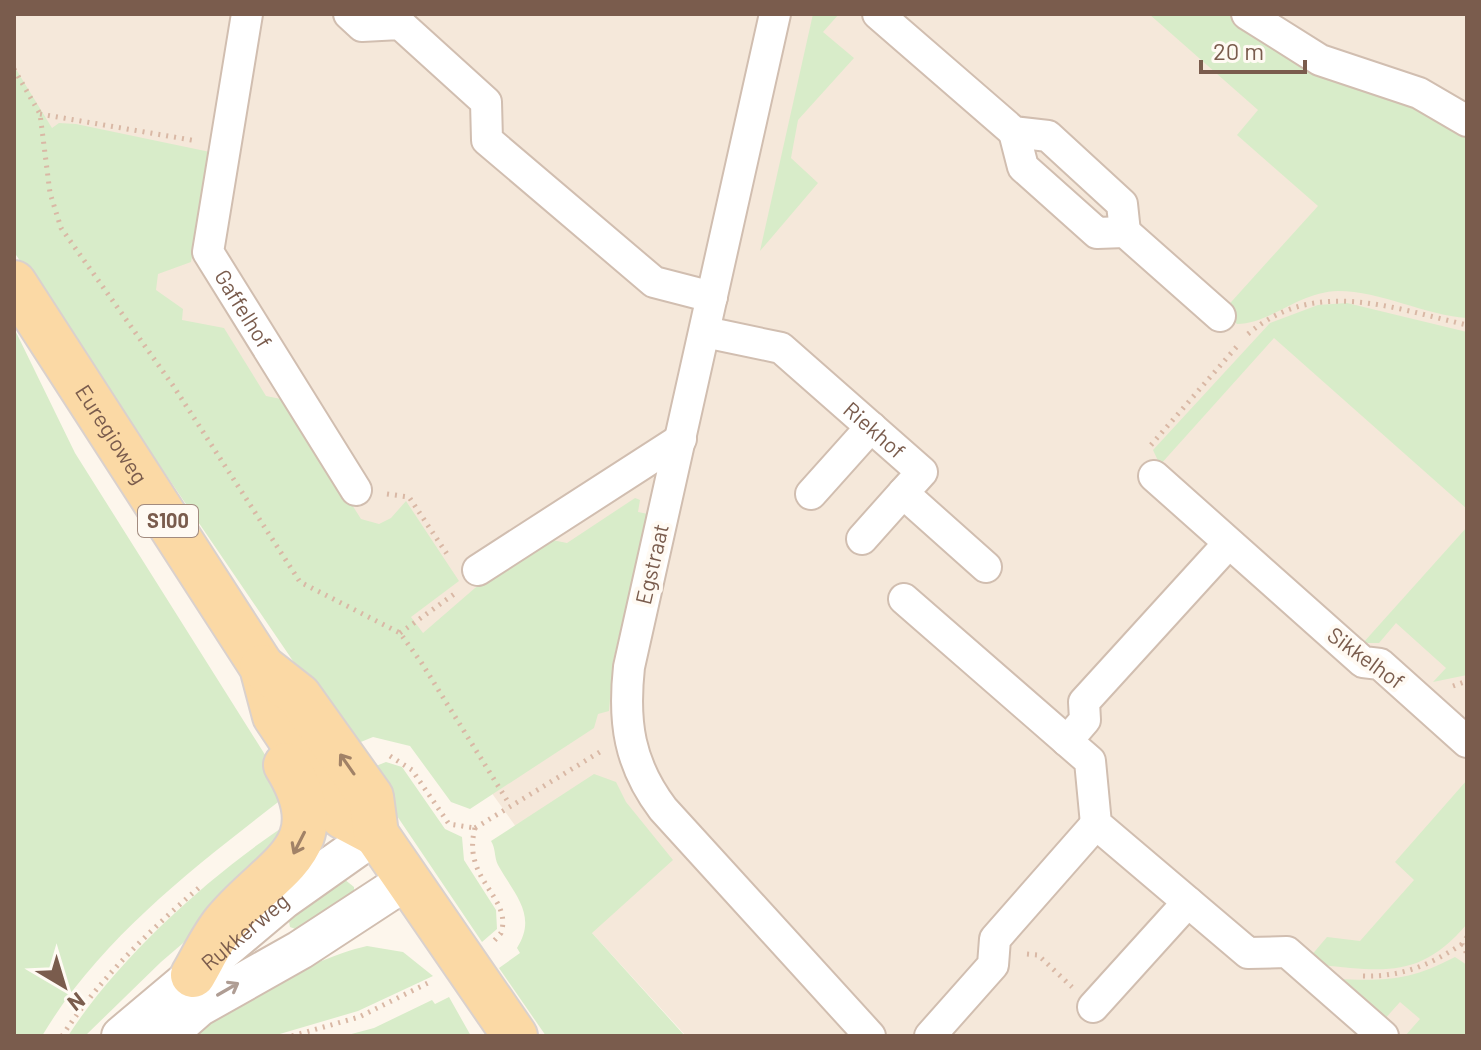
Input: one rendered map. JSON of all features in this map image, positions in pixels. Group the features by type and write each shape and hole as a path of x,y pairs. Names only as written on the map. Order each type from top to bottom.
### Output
{"main road":[{"name":"Euregioweg","path":"14,283 262,667 275,716 342,816 376,834 515,1036"},
{"path":"193,975 226,922 281,871 305,829 306,812 298,786 260,727 262,667"}],"street":[{"name":"Gaffelhof","path":"247,14 208,252 356,490"},
{"path":"349,14 362,26 400,24 486,102 487,140 654,282 712,297"},
{"name":"Egstraat","path":"775,14 629,667 625,703 628,740 640,774 663,809 870,1036"},
{"path":"878,14 1014,132 1048,136 1122,204 1125,232 1220,316"},
{"path":"1247,14 1320,60 1419,93 1467,121"},
{"name":"Riekhof","path":"705,332 781,348 922,472 903,493 986,567"},
{"path":"811,494 871,427"},
{"path":"473,577 681,439"},
{"name":"Sikkelhof","path":"1154,476 1363,662 1380,664 1467,742"},
{"path":"862,539 903,493"},
{"path":"1067,741 1085,720 1084,702 1228,544"},
{"path":"904,599 1090,761 1096,824 1248,953 1287,952 1383,1036"},
{"path":"930,1036 993,965 995,939 1096,824"},
{"name":"Rukkerweg","path":"121,1036 284,899 376,834"},
{"name":"Rukkerweg","path":"166,1036 199,1007 300,950 407,880"},
{"path":"1093,1007 1188,902"}],"path":[{"path":"14,69 40,114 50,193 61,228 174,387 300,582 400,633 510,805"},
{"path":"40,114 224,146"},
{"path":"1154,476 1147,450 1245,336 1264,320 1313,301 1336,298 1467,325"},
{"path":"356,490 409,497 473,577 400,633"},
{"path":"475,828 589,755 628,740"},
{"path":"1313,974 1395,976 1437,960 1462,944 1467,937"},
{"path":"1462,944 1467,954"},
{"path":"994,952 1038,955 1093,1007"}],"shaded area":[{"path":"14,14 1467,14 1467,1036 686,1036 592,933 14,126"}],"green space":[{"path":"813,14 839,14 823,32 854,58 798,120 791,158 818,183 760,251"},
{"path":"1149,14 1236,14 1467,129 1467,318 1435,313 1370,295 1338,291 1310,297 1249,323 1237,324 1223,311 1318,206 1237,135 1258,110"},
{"path":"14,66 52,128 59,123 76,124 210,152 191,262 158,274 156,290 183,309 182,320 224,328 266,396 286,400 361,519 379,524 391,518 406,501 459,581 411,617 423,633 475,588 547,539 567,543 635,498 640,500 638,512 648,514 613,661 609,711 598,714 594,728 470,809 451,802 410,746 373,737 351,746 14,252"},
{"path":"1347,303 1467,332 1467,509 1274,338 1160,465 1153,450 1270,323 1318,305"},
{"path":"14,328 75,453 279,777 286,796 185,876 122,935 92,966 42,1036 14,1036"},
{"path":"1467,527 1467,675 1433,682 1446,668 1396,623 1379,643 1363,643"},
{"path":"386,762 402,767 445,829 462,837 464,860 496,910 497,929 482,942 366,770"},
{"path":"594,774 616,782 626,802 673,860 592,933 685,1036 546,1036 499,968 520,953 517,948 525,925 517,895 498,865 491,841"},
{"path":"1467,780 1467,924 1433,954 1417,963 1400,967 1364,969 1320,965 1310,957 1327,937 1360,941 1414,880 1395,862"},
{"path":"289,823 252,884 161,962 85,1036 68,1036 113,977 168,919 229,867"},
{"path":"344,879 354,887 354,895 298,930 290,927 288,916"},
{"path":"367,946 403,952 433,976 358,1011 273,1036 191,1036 275,983 324,960"},
{"path":"1455,957 1467,965 1467,1036 1405,1036 1420,1019 1400,1002 1383,1021 1335,979 1397,978 1424,971"},
{"path":"449,997 471,1036 344,1036 374,1028 432,1000 435,1004"}]}
